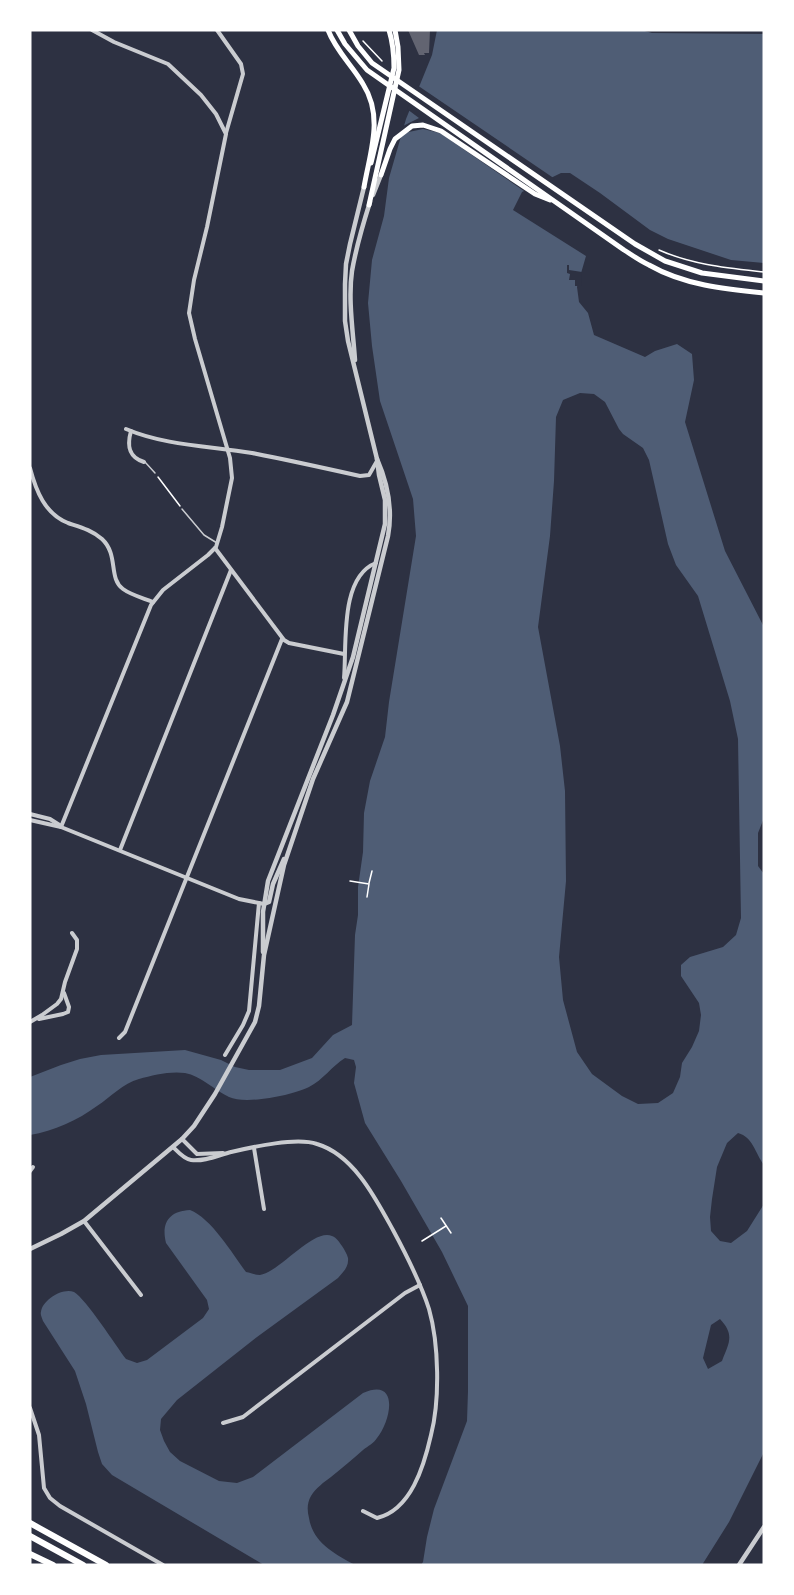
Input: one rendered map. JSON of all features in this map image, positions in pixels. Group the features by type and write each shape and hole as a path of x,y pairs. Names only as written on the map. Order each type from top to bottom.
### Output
{"highway":[{"path":"30,1523 106,1565"},
{"path":"30,1536 83,1565"},
{"path":"30,1554 53,1565"}],"main road":[{"path":"328,30 339,52 363,83 373,104 375,126 364,187"},
{"path":"337,30 345,44 367,70 624,250 650,266 676,277 707,286 764,293"},
{"path":"349,30 372,63 625,238 665,261 702,273 764,281"},
{"path":"364,187 394,68 394,48 389,30"},
{"path":"369,205 399,70 398,47 394,30"},
{"path":"381,175 395,139 412,126 423,125 441,130 535,194 559,204"}],"street":[{"path":"92,30 114,42 168,64 201,95 216,114 226,134"},
{"path":"62,826 144,619 153,602 164,590 215,548 222,527 232,478 232,468 189,313 226,134 243,74 241,64 217,30"},
{"path":"356,371 351,294 352,272 369,205 381,175"},
{"path":"225,1055 249,1011 261,904 353,657 383,535 386,512 377,459 345,321 345,284 350,244 364,187"},
{"path":"144,462 137,459 129,450 129,430 146,436 251,453 360,476 366,476 372,471 377,459"},
{"path":"30,1249 84,1221 182,1139 194,1126 215,1094 251,1031 258,1014 264,955 282,873 313,779 346,702 388,536 390,502 377,459"},
{"path":"30,468 36,488 48,509 60,519 88,530 102,539 112,552 119,585 153,602"},
{"path":"215,548 282,639 289,643 344,654"},
{"path":"339,699 344,678 345,622 350,599 364,570 376,563"},
{"path":"120,849 231,570"},
{"path":"119,1038 125,1032 282,639"},
{"path":"30,814 50,819 239,899 261,904 269,902 276,874 288,852"},
{"path":"30,820 62,826"},
{"path":"261,904 264,955"},
{"path":"30,1022 58,1003 62,997 77,950 77,940 72,933"},
{"path":"30,1022 68,1012 64,987"},
{"path":"182,1139 196,1154 232,1152"},
{"path":"173,1147 191,1160 292,1142 307,1142 328,1148 344,1160 362,1179 375,1197 407,1256 429,1310 436,1357 436,1403 430,1438 415,1480 398,1508 387,1516 377,1518 363,1511"},
{"path":"254,1148 264,1209"},
{"path":"84,1221 141,1295"},
{"path":"223,1423 243,1417 405,1293 420,1285"},
{"path":"30,1408 39,1435 44,1488 50,1498 162,1565"},
{"path":"739,1565 764,1527"}],"lane":[{"path":"144,462 155,473"},
{"path":"182,508 204,535 217,543"}],"path":[{"path":"358,34 387,66"},
{"path":"654,247 707,265 764,272"},
{"path":"155,473 182,508"},
{"path":"367,897 372,871"},
{"path":"350,881 369,884"},
{"path":"441,1218 450,1233"},
{"path":"422,1241 446,1226"}],"water":[{"path":"437,30 641,30 652,33 764,34 764,263 731,260 668,239 650,230 570,173 561,173 522,192 513,210 586,256 577,287 579,302 588,313 594,335 645,357 677,344 692,354 694,380 685,422 725,551 764,627 764,818 758,833 758,866 764,874 764,1165 743,1135 738,1133 727,1143 717,1167 710,1217 711,1231 720,1241 731,1243 747,1231 764,1204 764,1452 729,1522 702,1565 421,1565 434,1509 467,1421 468,1306 442,1252 365,1123 354,1083 356,1067 354,1060 345,1058 319,1081 302,1090 281,1096 246,1100 229,1097 197,1077 185,1073 150,1076 133,1081 74,1120 57,1128 30,1135 30,1077 61,1065 101,1055 185,1050 249,1070 280,1070 312,1058 333,1035 352,1025 355,935 363,852 364,813 370,781 385,737 416,536 413,499 380,401 368,303 372,260 384,216 389,178 406,119 432,55","holes":["580,393 594,394 605,402 619,429 643,448 649,460 668,544 676,565 698,596 730,701 738,739 741,918 736,935 723,947 690,957 681,965 681,976 699,1003 701,1015 699,1031 682,1063 680,1077 673,1093 658,1103 638,1104 622,1096 592,1074 577,1052 563,1000 559,957 566,881 565,791 560,746 538,627 550,536 556,417 563,400","720,1319 728,1330 728,1344 722,1361 708,1369 703,1358 711,1325"]},
{"path":"190,1210 206,1220 246,1272 260,1275 268,1272 306,1244 324,1235 335,1238 346,1253 348,1264 338,1278 257,1337 177,1400 161,1419 160,1430 170,1452 180,1461 219,1481 237,1483 253,1477 363,1393 383,1391 389,1403 382,1431 373,1443 318,1488 308,1504 311,1527 320,1541 355,1565 264,1565 112,1475 102,1464 75,1371 43,1321 42,1307 59,1293 74,1292 93,1313 126,1359 137,1363 147,1360 203,1318 209,1309 207,1300 166,1243 165,1230 168,1219 177,1213"}],"pier":[{"path":"417,85 555,179 527,193 440,133 423,129 399,134 401,127 419,118 407,109"},
{"path":"567,265 569,265 569,270 582,272 581,286 575,286 575,280 569,280"}],"building":[{"path":"408,30 430,30 429,53 419,55"}]}
